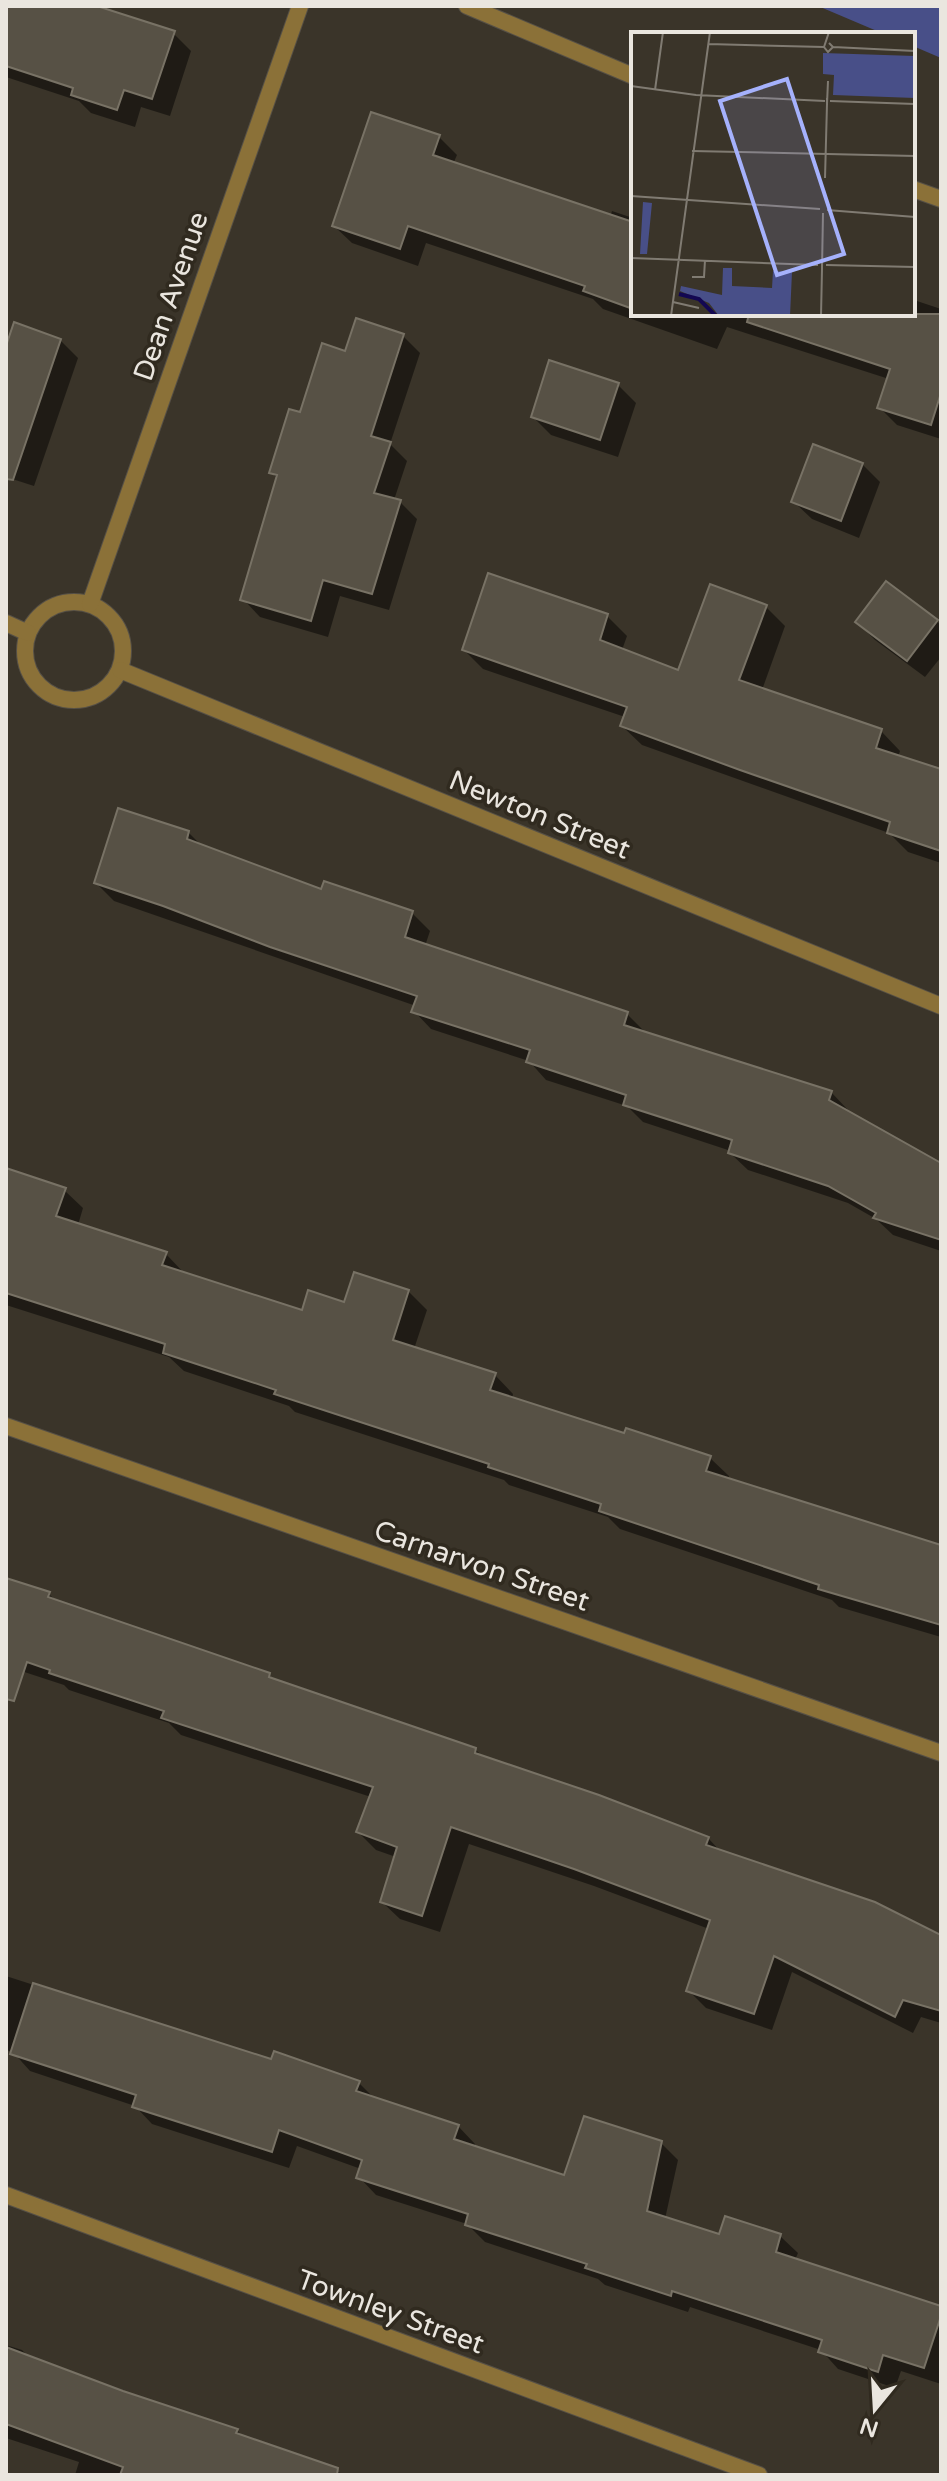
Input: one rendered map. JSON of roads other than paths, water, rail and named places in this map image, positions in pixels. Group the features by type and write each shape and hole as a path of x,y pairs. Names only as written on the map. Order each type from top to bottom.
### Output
{"street":[{"name":"Dean Avenue","path":"90,604 300,6"},
{"path":"467,6 631,75"},
{"path":"915,190 941,199"},
{"path":"71,602 90,604 107,613 119,630 124,650 120,670 109,686 93,697 74,700 55,696 39,686 29,670 25,651 28,633 38,617 53,606 71,602"},
{"path":"6,623 28,633"},
{"name":"Newton Street","path":"120,670 941,1006"},
{"name":"Carnarvon Street","path":"6,1426 941,1753"},
{"name":"Townley Street","path":"6,2195 759,2475"}]}
